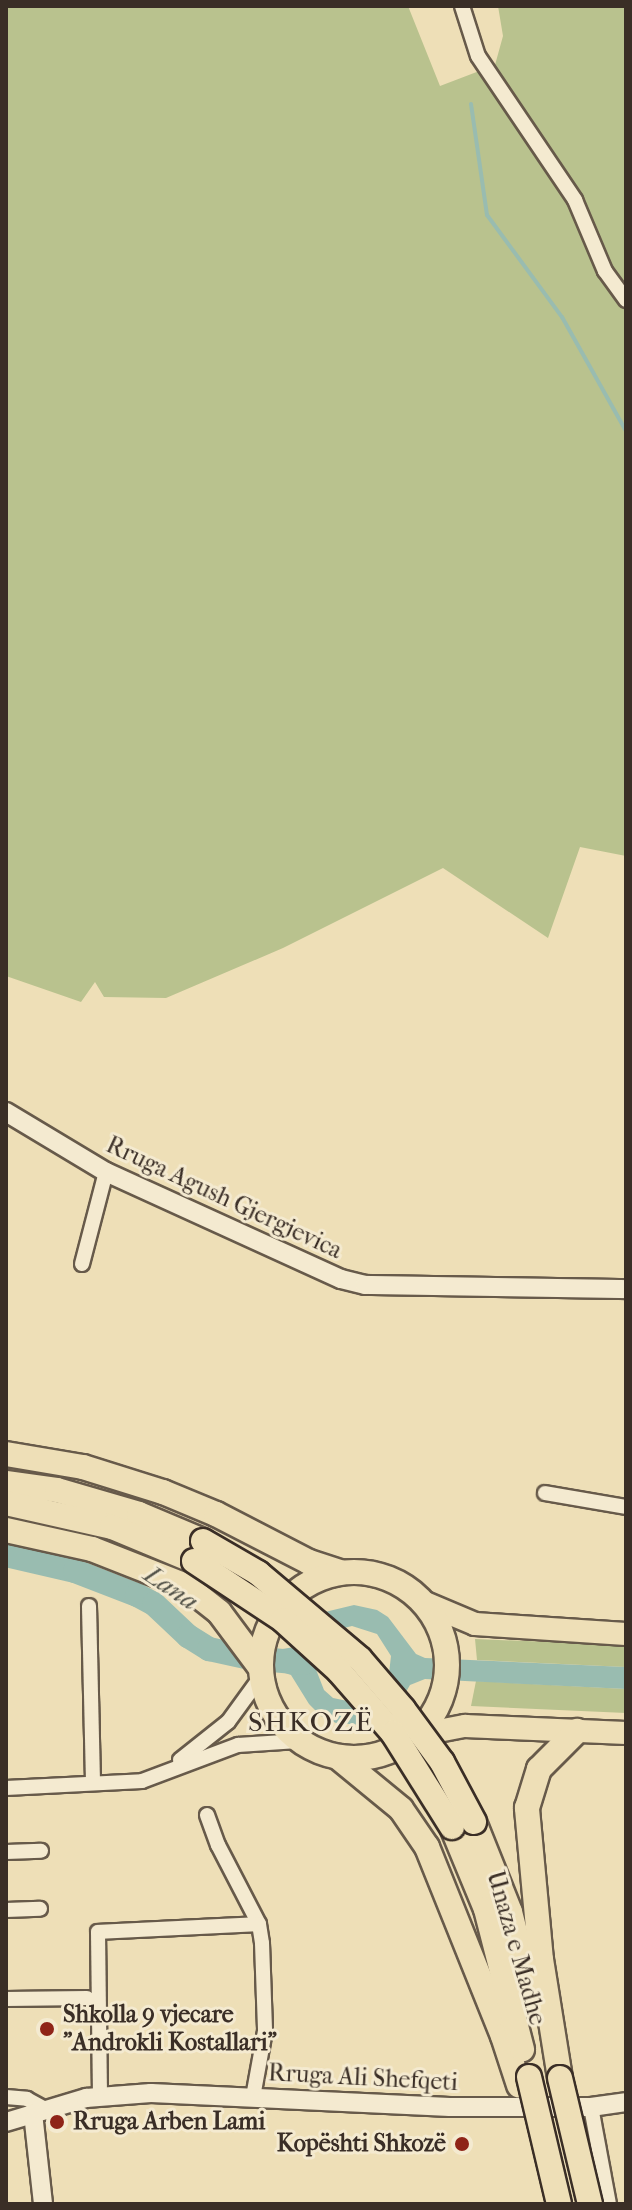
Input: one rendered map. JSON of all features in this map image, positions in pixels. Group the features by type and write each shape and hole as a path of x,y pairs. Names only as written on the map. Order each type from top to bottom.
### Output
{"highway":[{"path":"6,1454 83,1467 163,1492 216,1514 309,1562 342,1572 367,1573 391,1579 425,1603 442,1632 447,1669 438,1705 425,1725 408,1742 386,1753 363,1758 339,1758"},
{"name":"Unaza e Madhe","path":"6,1483 57,1490 139,1514 198,1551 258,1573 360,1659 403,1709 442,1762 463,1824 510,1912 559,2204"},
{"path":"6,1503 112,1527 198,1551"},
{"path":"6,1530 92,1549 186,1586 219,1612 256,1657 267,1701 278,1722 298,1741 339,1758 401,1809 427,1847 503,2036 539,2080 590,2204"},
{"path":"256,1657 279,1609 296,1591 318,1579 342,1572"},
{"path":"548,2204 539,2080 541,1960 527,1808 539,1769 577,1731"},
{"name":"Unaza e Madhe","path":"539,2080 580,2204"}],"main road":[{"name":"Rruga Agush Gjergjevica","path":"6,1112 106,1172 284,1256 365,1285 626,1289"},
{"path":"425,1603 475,1624 626,1634"},
{"path":"408,1742 433,1732 465,1726 626,1733"},
{"name":"Rruga Ali Shefqeti","path":"6,2122 100,2096 151,2093 450,2107 591,2107 626,2102"},
{"path":"39,2111 43,2204"}],"street":[{"path":"462,6 478,56 575,200 605,271 626,300"},
{"path":"82,1264 106,1172"},
{"path":"545,1493 626,1507"},
{"path":"89,1606 93,1783"},
{"path":"169,1769 228,1722 256,1657"},
{"path":"6,1788 142,1781 238,1745 298,1741"},
{"path":"207,1815 259,1924 265,2031 253,2097"},
{"path":"6,1852 41,1851"},
{"path":"6,1910 40,1909"},
{"path":"100,2096 98,1932 259,1924"},
{"path":"6,1999 87,1998"},
{"path":"6,2097 27,2099 39,2111"},
{"path":"591,2107 609,2204"}],"green space":[{"path":"6,6 408,6 440,86 495,65 503,36 498,6 626,6 626,856 580,847 548,938 443,868 283,948 166,998 104,997 95,982 81,1002 6,976"},
{"path":"475,1639 626,1645 626,1667 477,1660"},
{"path":"476,1681 626,1689 626,1713 471,1706"}],"water":[{"path":"354,1605 377,1610 388,1617 416,1654 425,1658 626,1667 626,1689 425,1679 410,1685 400,1702 378,1720 363,1725 336,1723 321,1716 309,1704 291,1675 276,1670 277,1650 294,1647 325,1612","holes":["352,1626 377,1634 391,1656 388,1682 357,1703 333,1698 324,1690 315,1667 316,1655 340,1629"]}],"waterway":[{"path":"471,104 487,215 562,317 626,431"},
{"name":"Lana","path":"6,1555 75,1571 137,1595 154,1604 188,1636 209,1649 250,1658 305,1663"}],"place":[{"name":"Shkolla 9 vjecare \"Androkli Kostallari\"","path":"47,2029"},
{"name":"Rruga Arben Lami","path":"57,2122"},
{"name":"Kopështi Shkozë","path":"462,2144"}],"district":[{"name":"SHKOZË","path":"311,1722"}]}
